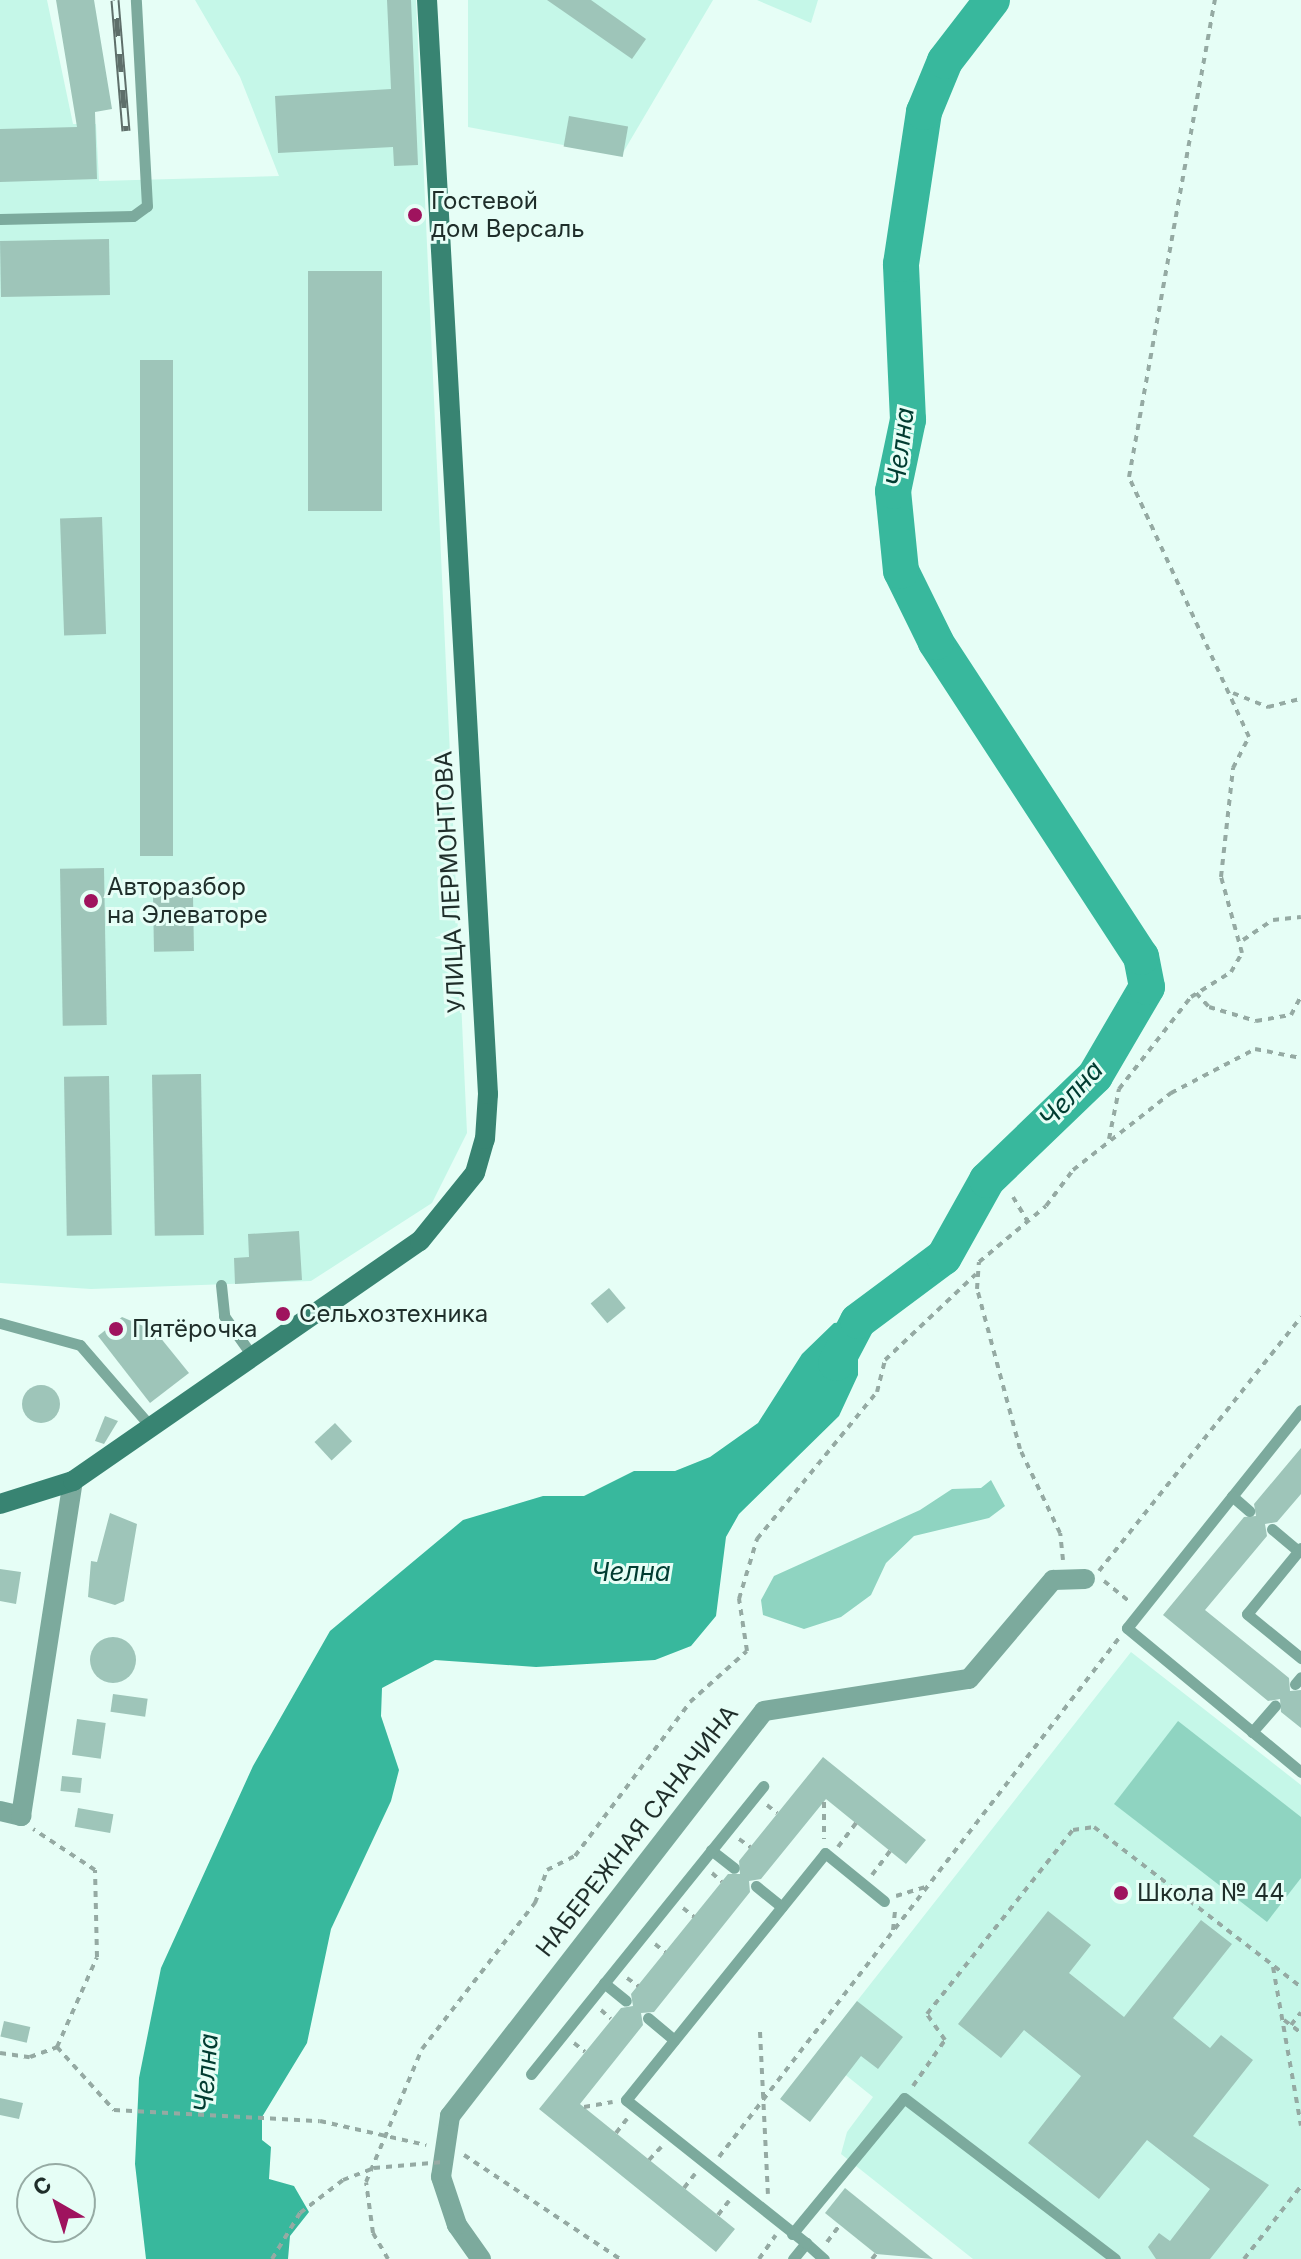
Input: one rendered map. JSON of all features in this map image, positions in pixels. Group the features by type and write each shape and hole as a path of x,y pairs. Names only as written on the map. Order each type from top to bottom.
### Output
{"street":[{"name":"УЛИЦА ЛЕРМОНТОВА","path":"0,1504 73,1481 420,1241 475,1173 485,1139 488,1094 427,0"},
{"path":"0,1811 21,1816 73,1481"},
{"name":"НАБЕРЕЖНАЯ САНАЧИНА","path":"481,2259 447,2203 443,2154 466,2088 764,1711 969,1679 1053,1580 1085,1579"}],"lane":[{"path":"0,219 133,216 147,206 136,0"},
{"path":"221,1285 224,1316 253,1357"},
{"path":"0,1323 80,1345 151,1427"},
{"path":"1301,1410 1127,1628 1301,1772"},
{"path":"1232,1496 1249,1511"},
{"path":"1272,1529 1300,1550 1247,1614 1301,1658"},
{"path":"1252,1732 1275,1706"},
{"path":"531,2074 763,1786"},
{"path":"711,1850 734,1868"},
{"path":"821,2256 626,2100 827,1855 884,1901"},
{"path":"756,1886 782,1907"},
{"path":"604,1983 626,2001"},
{"path":"648,2018 674,2040"},
{"path":"788,2230 904,2098 1115,2259"},
{"path":"793,2259 806,2243"}],"path":[{"path":"1109,1139 1119,1089 1196,993 1238,964 1243,940 1221,877 1233,768 1249,737 1231,692 1129,477 1215,0"},
{"path":"1231,692 1268,707 1301,699"},
{"path":"1243,940 1273,920 1301,917"},
{"path":"1196,993 1209,1007 1256,1021 1291,1015 1301,996"},
{"path":"388,2259 373,2233 366,2182 390,2140 403,2085 422,2049 535,1903 547,1870 575,1856 690,1702 747,1651 739,1599 757,1539 877,1392 885,1360 976,1274 985,1256 1028,1222 1109,1139 1171,1093 1255,1049 1301,1058"},
{"path":"1013,1197 1028,1222"},
{"path":"976,1274 1020,1449 1060,1533 1064,1564"},
{"path":"1140,1611 1093,1580 1301,1317"},
{"path":"710,2168 1127,1628"},
{"path":"824,1802 827,1855"},
{"path":"0,2053 30,2057 57,2047 97,1957 95,1870 21,1816"},
{"path":"827,1855 856,1823"},
{"path":"904,2098 945,2040 927,2014 1073,1830 1094,1827 1301,1987"},
{"path":"864,1885 890,1851"},
{"path":"884,1901 928,1886"},
{"path":"1273,1966 1301,2126"},
{"path":"1291,2025 1301,2012"},
{"path":"1282,2018 1301,2033"},
{"path":"760,2032 761,2103 770,2216"},
{"path":"57,2047 114,2110 320,2121 479,2162 620,2259"},
{"path":"1295,2090 1301,2095"},
{"path":"584,2107 626,2100"},
{"path":"272,2259 300,2213 343,2180 374,2168 443,2154"},
{"path":"1244,2259 1301,2186"},
{"path":"821,2256 840,2225"},
{"path":"759,2259 788,2230"},
{"path":"872,2259 876,2254"}],"shaded area":[{"path":"0,0 47,0 73,124 96,124 99,181 279,176 240,77 195,0 416,0 467,1133 432,1203 311,1281 91,1289 0,1283"},
{"path":"468,0 713,0 621,156 468,127"},
{"path":"757,0 818,0 811,23"},
{"path":"991,1480 1005,1506 989,1518 914,1536 886,1563 871,1595 841,1617 804,1629 763,1615 761,1600 774,1576 920,1510 952,1489 981,1488"},
{"name":"Школа № 44","path":"1131,1652 1301,1785 1301,2259 973,2259 841,2154 847,2132 873,2097 817,2052"},
{"path":"1178,1721 1301,1817 1301,1878 1267,1922 1114,1804"}],"water":[{"name":"Челна","path":"858,1321 858,1375 839,1416 739,1514 726,1537 716,1616 691,1646 655,1660 536,1667 435,1660 382,1688 381,1716 399,1770 391,1801 331,1929 307,2043 262,2117 262,2140 271,2147 269,2179 294,2186 309,2212 290,2236 288,2259 146,2259 135,2164 139,2078 161,1968 253,1766 330,1631 463,1520 543,1496 584,1496 634,1471 675,1471 710,1457 758,1423 802,1354 834,1323"}],"building":[{"path":"56,0 94,0 112,109 95,112 97,179 0,182 0,129 77,127"},
{"path":"387,0 411,0 418,165 394,166 393,147 278,153 275,96 391,89"},
{"path":"547,0 591,0 646,39 632,59"},
{"path":"569,116 628,126 623,157 564,147"},
{"path":"109,239 110,295 1,297 0,241"},
{"path":"308,271 382,271 382,511 308,511"},
{"path":"140,360 173,360 173,856 140,856"},
{"path":"102,517 106,634 64,635 60,518"},
{"path":"104,868 107,1025 63,1026 60,869"},
{"path":"193,895 194,951 154,952 153,896"},
{"path":"201,1074 204,1235 155,1236 152,1075"},
{"path":"109,1076 112,1235 67,1236 64,1077"},
{"path":"299,1231 302,1280 235,1284 234,1258 249,1257 248,1234"},
{"path":"609,1288 626,1308 607,1323 591,1303"},
{"path":"122,1317 155,1331 189,1373 150,1403 98,1336"},
{"path":"41,1385 55,1390 60,1404 55,1418 41,1423 27,1418 22,1404 27,1390"},
{"path":"105,1416 118,1421 104,1444 95,1441"},
{"path":"335,1423 352,1441 332,1460 315,1442"},
{"path":"1301,1448 1301,1494 1277,1522 1265,1524 1267,1536 1205,1610 1289,1678 1290,1691 1301,1690 1301,1728 1281,1712 1280,1699 1268,1701 1163,1615 1244,1517 1256,1516 1254,1504"},
{"path":"110,1513 137,1524 124,1601 115,1605 88,1597 91,1561 97,1562"},
{"path":"0,1569 21,1572 16,1604 0,1601"},
{"path":"113,1637 129,1644 136,1660 129,1676 113,1683 97,1676 90,1660 97,1644"},
{"path":"113,1694 148,1699 145,1717 110,1712"},
{"path":"77,1719 106,1723 101,1759 72,1755"},
{"path":"823,1757 926,1840 906,1864 826,1799 761,1879 749,1881 750,1892 654,2012 641,2013 643,2025 580,2104 735,2229 716,2252 539,2109 621,2008 633,2006 631,1994 728,1874 740,1874 739,1861"},
{"path":"62,1776 82,1778 80,1793 60,1791"},
{"path":"78,1808 113,1814 110,1833 75,1827"},
{"path":"1048,1911 1091,1945 1069,1973 1124,2017 1201,1920 1232,1944 1173,2018 1210,2048 1221,2035 1253,2060 1193,2136 1269,2185 1210,2259 1156,2259 1148,2247 1159,2233 1170,2241 1210,2189 1147,2140 1099,2199 1028,2143 1081,2076 1024,2030 1001,2058 958,2024"},
{"path":"857,2001 903,2037 878,2069 861,2056 810,2122 780,2099"},
{"path":"4,2021 30,2027 27,2043 0,2037"},
{"path":"0,2098 23,2103 19,2119 0,2115"},
{"path":"845,2188 933,2259 876,2254 825,2213"}],"waterway":[{"name":"Челна","path":"836,1363 858,1321 944,1257 987,1180 1095,1076 1147,987 1141,957 936,642 901,571 893,491 908,420 901,264 924,112 945,61 992,0"}],"railway":[{"path":"115,0 126,131"}],"place":[{"name":"Гостевой дом Версаль","path":"415,215"},
{"name":"Авторазбор на Элеваторе","path":"91,901"},
{"name":"Сельхозтехника","path":"283,1314"},
{"name":"Пятёрочка","path":"116,1329"},
{"name":"Школа № 44","path":"1121,1893"}]}
